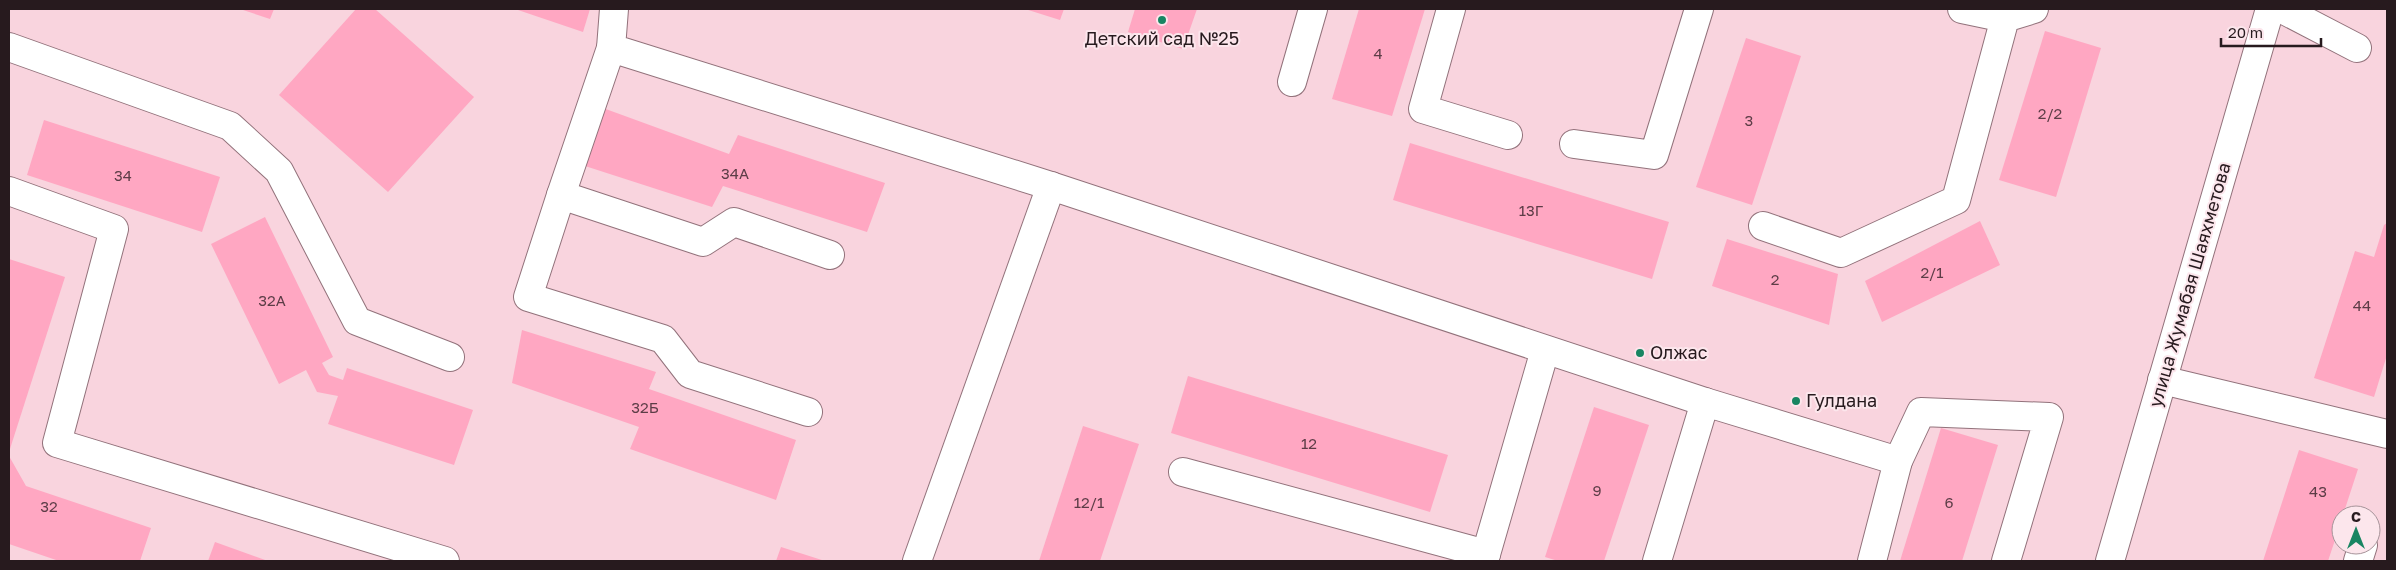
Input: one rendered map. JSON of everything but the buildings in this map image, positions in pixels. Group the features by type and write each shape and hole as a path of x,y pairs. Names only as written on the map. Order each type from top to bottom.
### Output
{"street":[{"path":"614,9 611,48 528,297 663,339 690,374 808,412"},
{"path":"1292,82 1313,9"},
{"path":"1452,9 1423,109 1508,135"},
{"path":"1574,144 1654,156 1699,9"},
{"path":"1962,9 2005,18 2034,9"},
{"name":"улица Жумабая Шаяхметова","path":"2110,561 2270,9"},
{"path":"2282,9 2357,48"},
{"path":"1763,226 1841,253 1956,200 2005,18"},
{"path":"9,47 230,126 279,171 357,321 450,357"},
{"path":"611,48 1051,186 1705,402 1898,461"},
{"path":"917,561 1051,186"},
{"path":"9,191 114,229 57,443 445,561"},
{"path":"561,195 703,242 734,222 830,255"},
{"path":"1183,472 1485,557 1545,350"},
{"path":"2162,380 2387,434"},
{"path":"1657,561 1705,402"},
{"path":"1872,561 1898,461 1921,412 2049,417 2006,561"}],"place":[{"name":"Детский сад №25","path":"1162,20"},
{"name":"Олжас","path":"1640,353"},
{"name":"Гулдана","path":"1796,401"}]}
